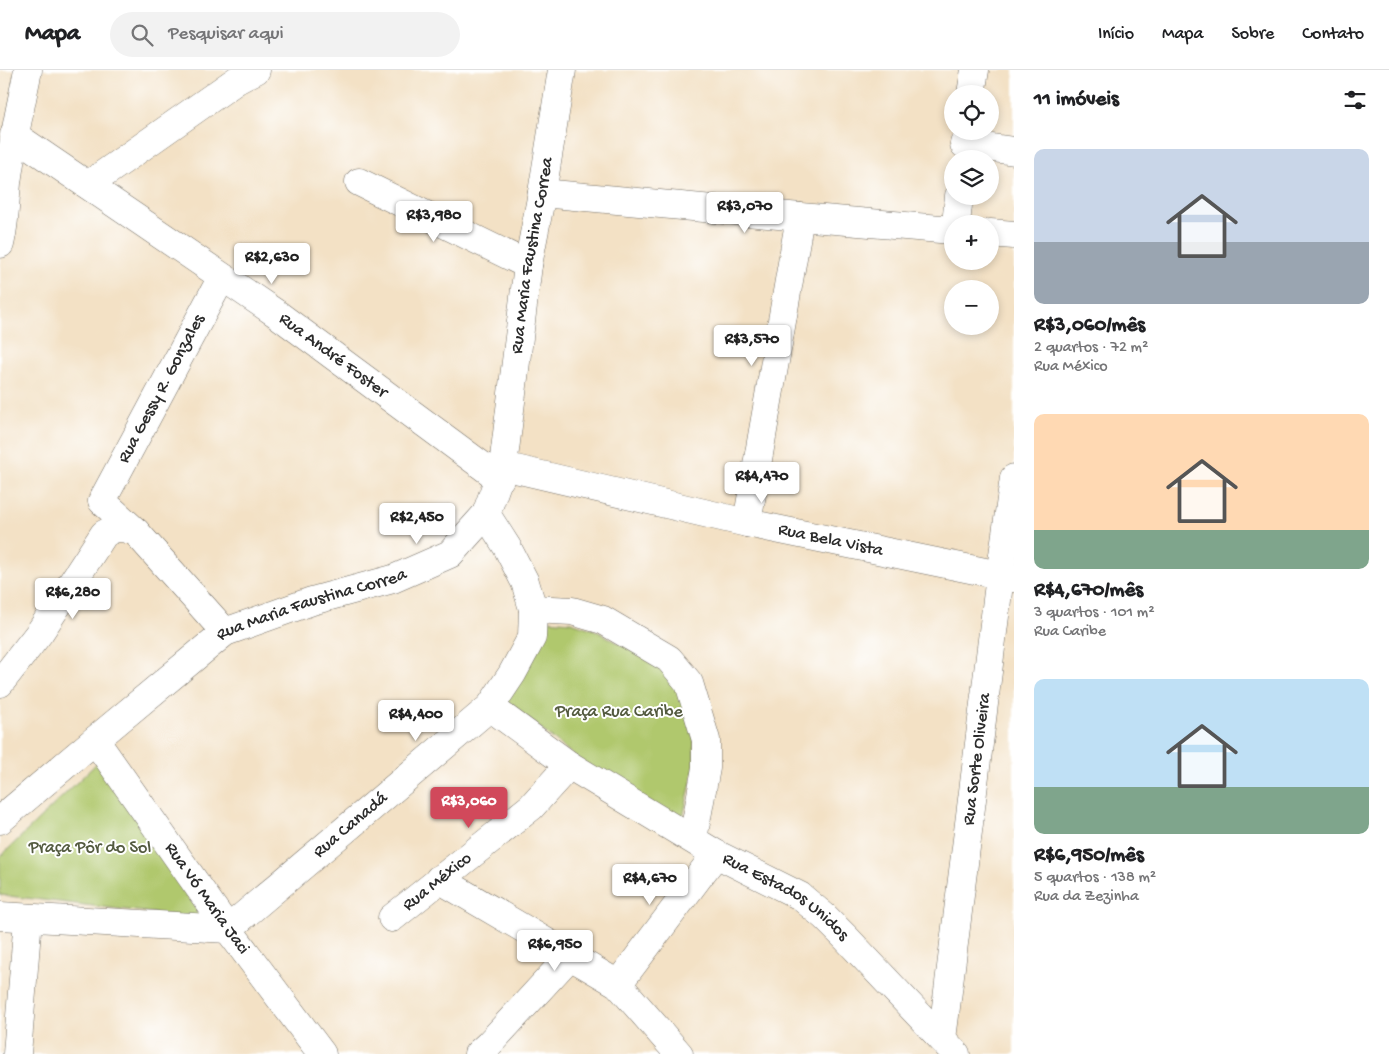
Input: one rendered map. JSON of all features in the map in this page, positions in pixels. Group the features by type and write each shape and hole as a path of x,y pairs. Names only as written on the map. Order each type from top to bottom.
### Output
{"street":[{"path":"0,244 14,135 28,70"},
{"path":"88,185 237,80 256,70"},
{"name":"Rua Maria Faustina Correa","path":"0,820 225,632 312,601 393,579 450,554 486,514 501,472 528,265 562,70"},
{"path":"972,85 974,70"},
{"name":"Rua André Foster","path":"14,135 278,314 501,472"},
{"path":"964,145 1014,151"},
{"path":"359,182 528,265"},
{"path":"542,193 800,218 944,229"},
{"path":"747,523 800,218"},
{"path":"999,234 1014,235"},
{"name":"Rua Gessy R. Gonzales","path":"136,532 102,501 222,277"},
{"name":"Rua Bela Vista","path":"501,472 1007,577"},
{"name":"Rua Sorte Oliveira","path":"949,1047 1007,577 1014,478"},
{"name":"Rua Canadá","path":"228,929 490,707 512,674 532,637 533,609 525,582 507,547 486,514"},
{"path":"0,683 40,632 104,534 113,529 123,528 136,532 225,632"},
{"path":"533,609 572,611 603,620 669,658 689,683 706,740 706,768 693,839"},
{"name":"Rua Estados Unidos","path":"490,707 569,765 716,854 800,896 825,916 949,1047"},
{"name":"Rua Vó Maria Jaci","path":"95,740 228,929 322,1054"},
{"name":"Rua México","path":"392,918 531,807 569,765"},
{"path":"618,984 716,854"},
{"path":"440,879 618,984 679,1054"},
{"path":"0,916 228,929"},
{"path":"18,1054 28,918"},
{"path":"489,1051 570,956"}],"green space":[{"name":"Praça Rua Caribe","path":"547,620 571,622 595,630 660,666 678,687 694,739 694,769 682,822 577,758 507,702 542,643"},
{"name":"Praça Pôr do Sol","path":"99,761 204,919 0,895 0,857"}]}
